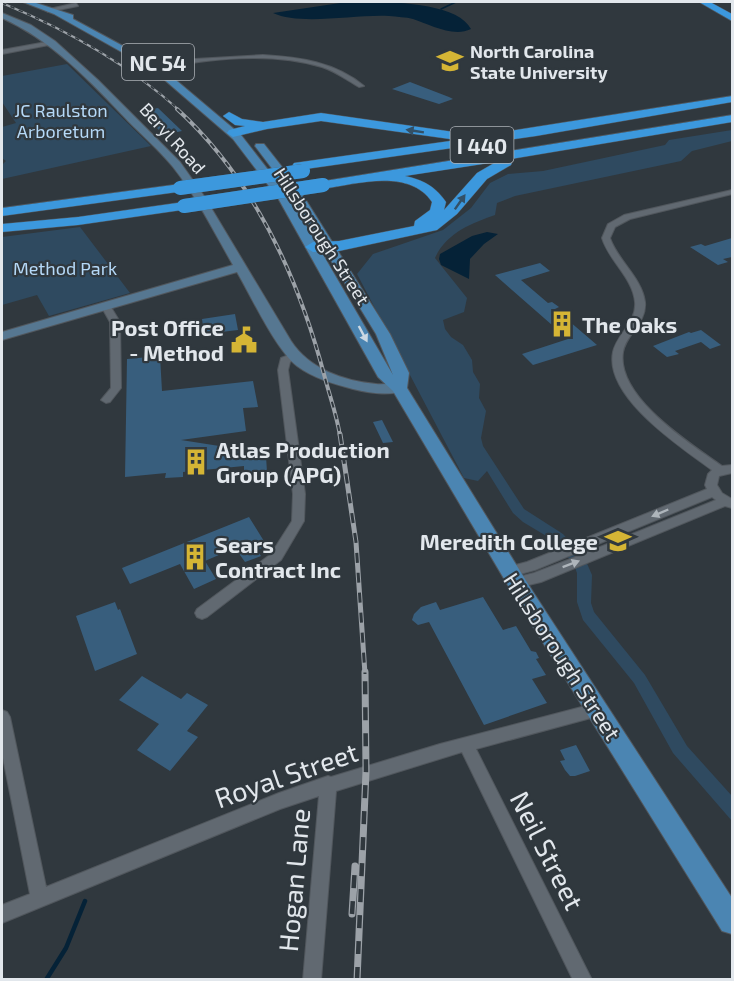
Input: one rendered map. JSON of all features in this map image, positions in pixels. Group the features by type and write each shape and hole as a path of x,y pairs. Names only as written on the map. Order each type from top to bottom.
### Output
{"highway":[{"path":"704,2 732,18"},
{"path":"676,109 732,94"},
{"path":"326,162 536,132 732,99"},
{"name":"I 440","path":"2,220 732,104"},
{"name":"I 440","path":"304,171 630,130 732,112"},
{"path":"229,116 253,125 321,117 355,120 448,135 487,136 536,132"},
{"path":"2,228 78,221 181,193 323,185 732,121"},
{"path":"241,134 310,122 343,125 360,138 355,152 304,171"},
{"path":"241,134 267,125"},
{"path":"323,245 432,227 445,219 479,176 491,169 516,158 602,142"},
{"path":"323,245 410,228 437,212 439,202 425,187 396,178 372,177"},
{"name":"I 440","path":"2,211 181,193"}],"main road":[{"name":"Hillsborough Street","path":"27,2 53,12 159,66 229,116 241,134"},
{"name":"Hillsborough Street","path":"159,66 241,134 284,175 323,245 386,377 399,388 513,577 732,921"}],"street":[{"path":"53,12 76,3"},
{"name":"Beryl Road","path":"2,15 28,27 52,43 110,97 176,164 199,196 294,356 311,368 336,379 384,389 399,388"},
{"path":"2,52 52,43"},
{"path":"159,66 213,58 292,60 331,69 361,87"},
{"path":"729,503 714,491 711,479 726,470 661,423 633,397 624,383 618,368 619,350 639,317 640,302 635,288 606,238 611,226 627,217 732,192"},
{"path":"2,336 240,267"},
{"path":"106,306 115,322 116,388 106,400"},
{"path":"202,613 276,557 298,521 299,494 283,370 285,360 294,356"},
{"path":"513,577 530,566 714,491"},
{"path":"513,577 536,578 692,514 729,503"},
{"path":"682,504 692,514"},
{"name":"Royal Street","path":"2,914 279,801 328,784 466,744 597,710"},
{"path":"2,717 39,897"},
{"name":"Neil Street","path":"466,744 583,980"},
{"name":"Hogan Lane","path":"312,980 328,784"}],"green space":[{"name":"JC Raulston Arboretum","path":"67,64 151,146 2,179 2,165 6,161 2,158 2,127 16,123 2,102 2,76"},
{"path":"732,130 732,141 692,151 681,161 515,196 497,203 495,215 460,230 446,242 435,258 467,298 464,312 443,320 445,329 451,337 463,345 472,360 473,372 480,384 479,398 486,411 481,438 483,446 524,509 563,534 585,559 592,575 591,603 594,612 645,675 687,746 732,796 732,821 673,753 634,683 583,620 577,602 577,573 573,563 553,540 523,522 513,513 487,471 478,481 464,478 357,274 373,254 443,230 471,208 490,183 508,174 543,171 665,145 669,140"},
{"name":"Method Park","path":"80,227 130,293 49,316 37,295 2,305 2,237"}],"shaded area":[{"path":"347,2 395,2 433,7 463,19 471,29 449,31 404,17 298,19 273,13"},
{"path":"487,232 498,234 484,244 470,259 469,279 441,265 440,254 472,236"}],"building":[{"path":"410,82 453,99 439,104 392,89"},
{"path":"158,108 182,131 164,135 140,111"},
{"path":"732,238 732,257 723,259 728,262 718,265 690,247 701,244 705,246"},
{"name":"The Oaks","path":"540,263 550,271 521,280 548,303 552,302 559,307 555,309 597,345 533,365 522,354 568,339 495,275"},
{"path":"235,314 238,330 204,334 202,319"},
{"path":"701,330 721,345 710,349 701,342 675,351 679,354 667,357 653,346 689,332"},
{"path":"160,356 162,391 253,381 258,407 243,408 246,431 181,440 245,450 245,454 254,454 254,458 266,456 267,472 244,474 244,466 183,472 183,477 165,478 166,473 125,477 127,359"},
{"path":"382,420 393,442 383,443 373,422"},
{"path":"249,517 267,546 257,550 261,556 245,562 235,548 205,561 216,579 194,589 180,564 130,584 122,568"},
{"path":"483,597 503,630 516,626 531,651 536,652 539,658 536,659 546,675 532,679 547,703 484,725 429,622 418,625 412,620 421,607 436,602 440,610"},
{"path":"115,602 118,610 120,609 137,654 95,671 76,616"},
{"path":"142,676 181,699 187,693 208,705 187,731 198,737 170,771 137,750 159,724 119,700"},
{"path":"576,745 590,771 570,776 560,761 565,760 560,750"}],"waterway":[{"path":"441,9 456,2"},
{"path":"46,980 66,948 85,901"}],"railway":[{"path":"2,3 50,24 95,49 139,77 179,110"},
{"path":"177,109 229,167 251,199 270,233 302,304 340,436"},
{"path":"340,434 356,542 365,674"},
{"path":"357,980 366,771 365,672"},
{"path":"352,914 355,866"}],"place":[{"name":"North Carolina State University","path":"450,61"},
{"name":"The Oaks","path":"562,324"},
{"name":"Post Office - Method","path":"244,340"},
{"name":"Atlas Production Group (APG)","path":"196,462"},
{"name":"Meredith College","path":"618,541"},
{"name":"Sears Contract Inc","path":"195,557"}]}
